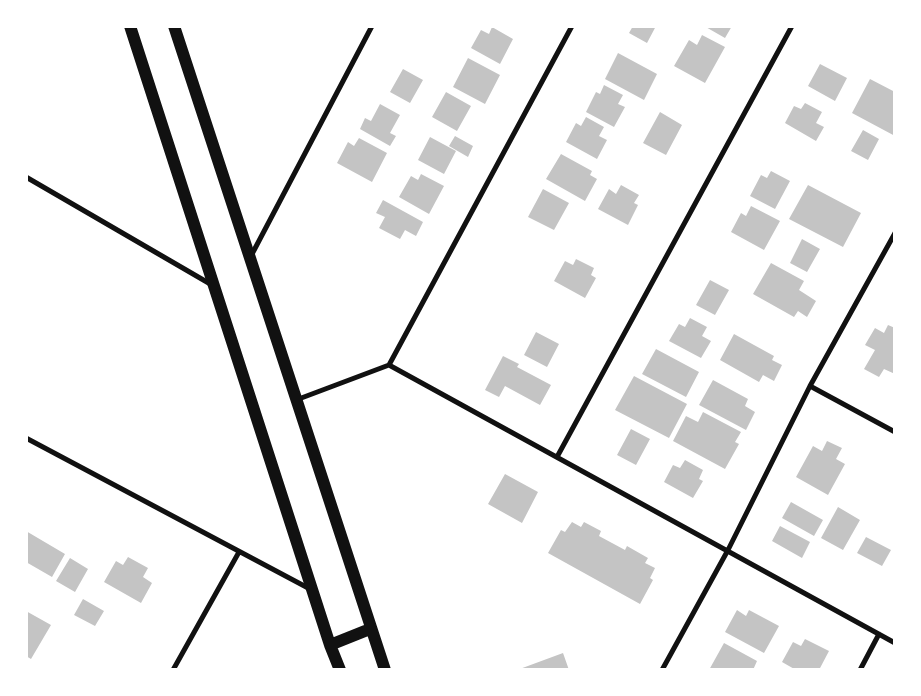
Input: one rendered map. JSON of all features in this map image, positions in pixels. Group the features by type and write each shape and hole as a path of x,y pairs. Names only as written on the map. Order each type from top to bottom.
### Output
{"main road":[{"path":"130,26 330,645 340,670"},
{"path":"174,26 385,670"},
{"path":"330,645 370,628"}],"street":[{"path":"249,258 372,26"},
{"path":"296,400 389,365 572,26"},
{"path":"557,457 792,26"},
{"path":"26,177 215,287"},
{"path":"662,670 728,550 810,386 895,232"},
{"path":"389,365 895,643"},
{"path":"810,386 895,432"},
{"path":"26,446 28,439 313,590"},
{"path":"173,670 239,552"},
{"path":"860,670 879,634"}],"building":[{"path":"633,26 656,26 647,43 629,33"},
{"path":"704,26 732,26 725,38"},
{"path":"492,27 513,39 500,64 471,48 481,30 489,34"},
{"path":"702,35 725,47 705,83 674,66 689,40 697,45"},
{"path":"618,53 657,74 644,100 605,79"},
{"path":"468,58 500,75 485,104 453,87"},
{"path":"820,64 847,78 835,101 808,86"},
{"path":"403,69 423,80 410,103 390,92"},
{"path":"870,79 895,92 895,136 852,113"},
{"path":"604,85 623,95 618,104 625,107 614,127 586,112 596,92 600,94"},
{"path":"446,92 471,106 457,131 432,117"},
{"path":"805,103 822,112 816,123 824,127 816,141 785,123 794,106 801,109"},
{"path":"380,104 400,115 390,133 396,136 390,146 360,129 365,118 371,121"},
{"path":"660,112 682,125 666,155 643,143"},
{"path":"586,117 604,127 599,136 607,140 597,159 566,142 576,123 581,126"},
{"path":"863,130 879,139 868,160 851,151"},
{"path":"455,136 473,146 468,157 449,146"},
{"path":"430,137 456,151 444,174 418,160"},
{"path":"359,138 387,153 372,182 337,163 348,142 354,146"},
{"path":"561,154 592,171 590,175 597,179 585,201 546,179"},
{"path":"771,171 790,181 775,209 750,196 761,175 767,178"},
{"path":"421,174 444,186 429,214 399,197 411,176 418,180"},
{"path":"621,185 639,195 634,203 638,205 628,225 598,209 609,189 616,194"},
{"path":"808,185 861,213 843,247 789,219"},
{"path":"543,189 569,203 554,230 528,217"},
{"path":"383,200 423,222 416,236 405,230 400,239 379,228 385,217 376,213"},
{"path":"751,206 780,221 764,250 731,232 741,213 746,216"},
{"path":"802,239 820,249 807,272 790,263"},
{"path":"576,259 594,268 591,275 596,278 585,298 554,281 565,261 573,265"},
{"path":"771,263 804,281 799,290 816,301 807,317 798,311 794,317 753,294"},
{"path":"710,280 729,290 715,315 696,305"},
{"path":"690,318 707,327 702,336 711,341 701,358 669,341 679,324 685,327"},
{"path":"888,325 895,328 895,374 884,369 879,377 864,369 875,350 865,345 875,328 884,333"},
{"path":"536,332 559,344 547,367 524,355"},
{"path":"734,334 774,356 772,360 782,365 774,381 763,375 759,382 720,360"},
{"path":"656,349 699,372 686,397 642,374"},
{"path":"503,356 519,364 517,367 551,385 540,405 505,386 499,397 485,390"},
{"path":"634,376 687,404 669,438 615,410"},
{"path":"713,380 748,399 745,406 755,412 746,430 699,405"},
{"path":"703,412 741,432 735,442 739,444 725,469 673,441 686,416 698,422"},
{"path":"631,429 650,439 636,465 617,455"},
{"path":"827,441 842,448 836,459 845,464 828,495 796,477 813,446 822,451"},
{"path":"685,460 703,470 699,479 703,481 693,498 664,482 673,465 680,468"},
{"path":"505,474 538,492 522,523 488,504"},
{"path":"791,502 823,520 814,536 782,518"},
{"path":"838,507 860,520 843,550 821,538"},
{"path":"572,522 581,527 584,522 601,531 599,536 625,550 627,546 648,558 645,563 655,568 650,578 653,580 640,604 548,553 561,530 565,532"},
{"path":"780,526 810,542 802,558 772,541"},
{"path":"26,531 65,554 52,577 26,562"},
{"path":"866,537 891,550 882,566 857,553"},
{"path":"128,557 148,568 143,577 152,583 141,603 104,582 116,561 123,565"},
{"path":"70,558 88,569 75,592 56,581"},
{"path":"83,599 104,611 95,626 74,615"},
{"path":"737,610 746,616 749,610 779,626 764,653 725,632"},
{"path":"26,611 51,625 31,659 26,656"},
{"path":"805,639 829,651 819,670 796,670 782,662 793,642 801,646"},
{"path":"724,643 757,661 753,670 709,670"},
{"path":"563,653 569,670 517,670"}]}
